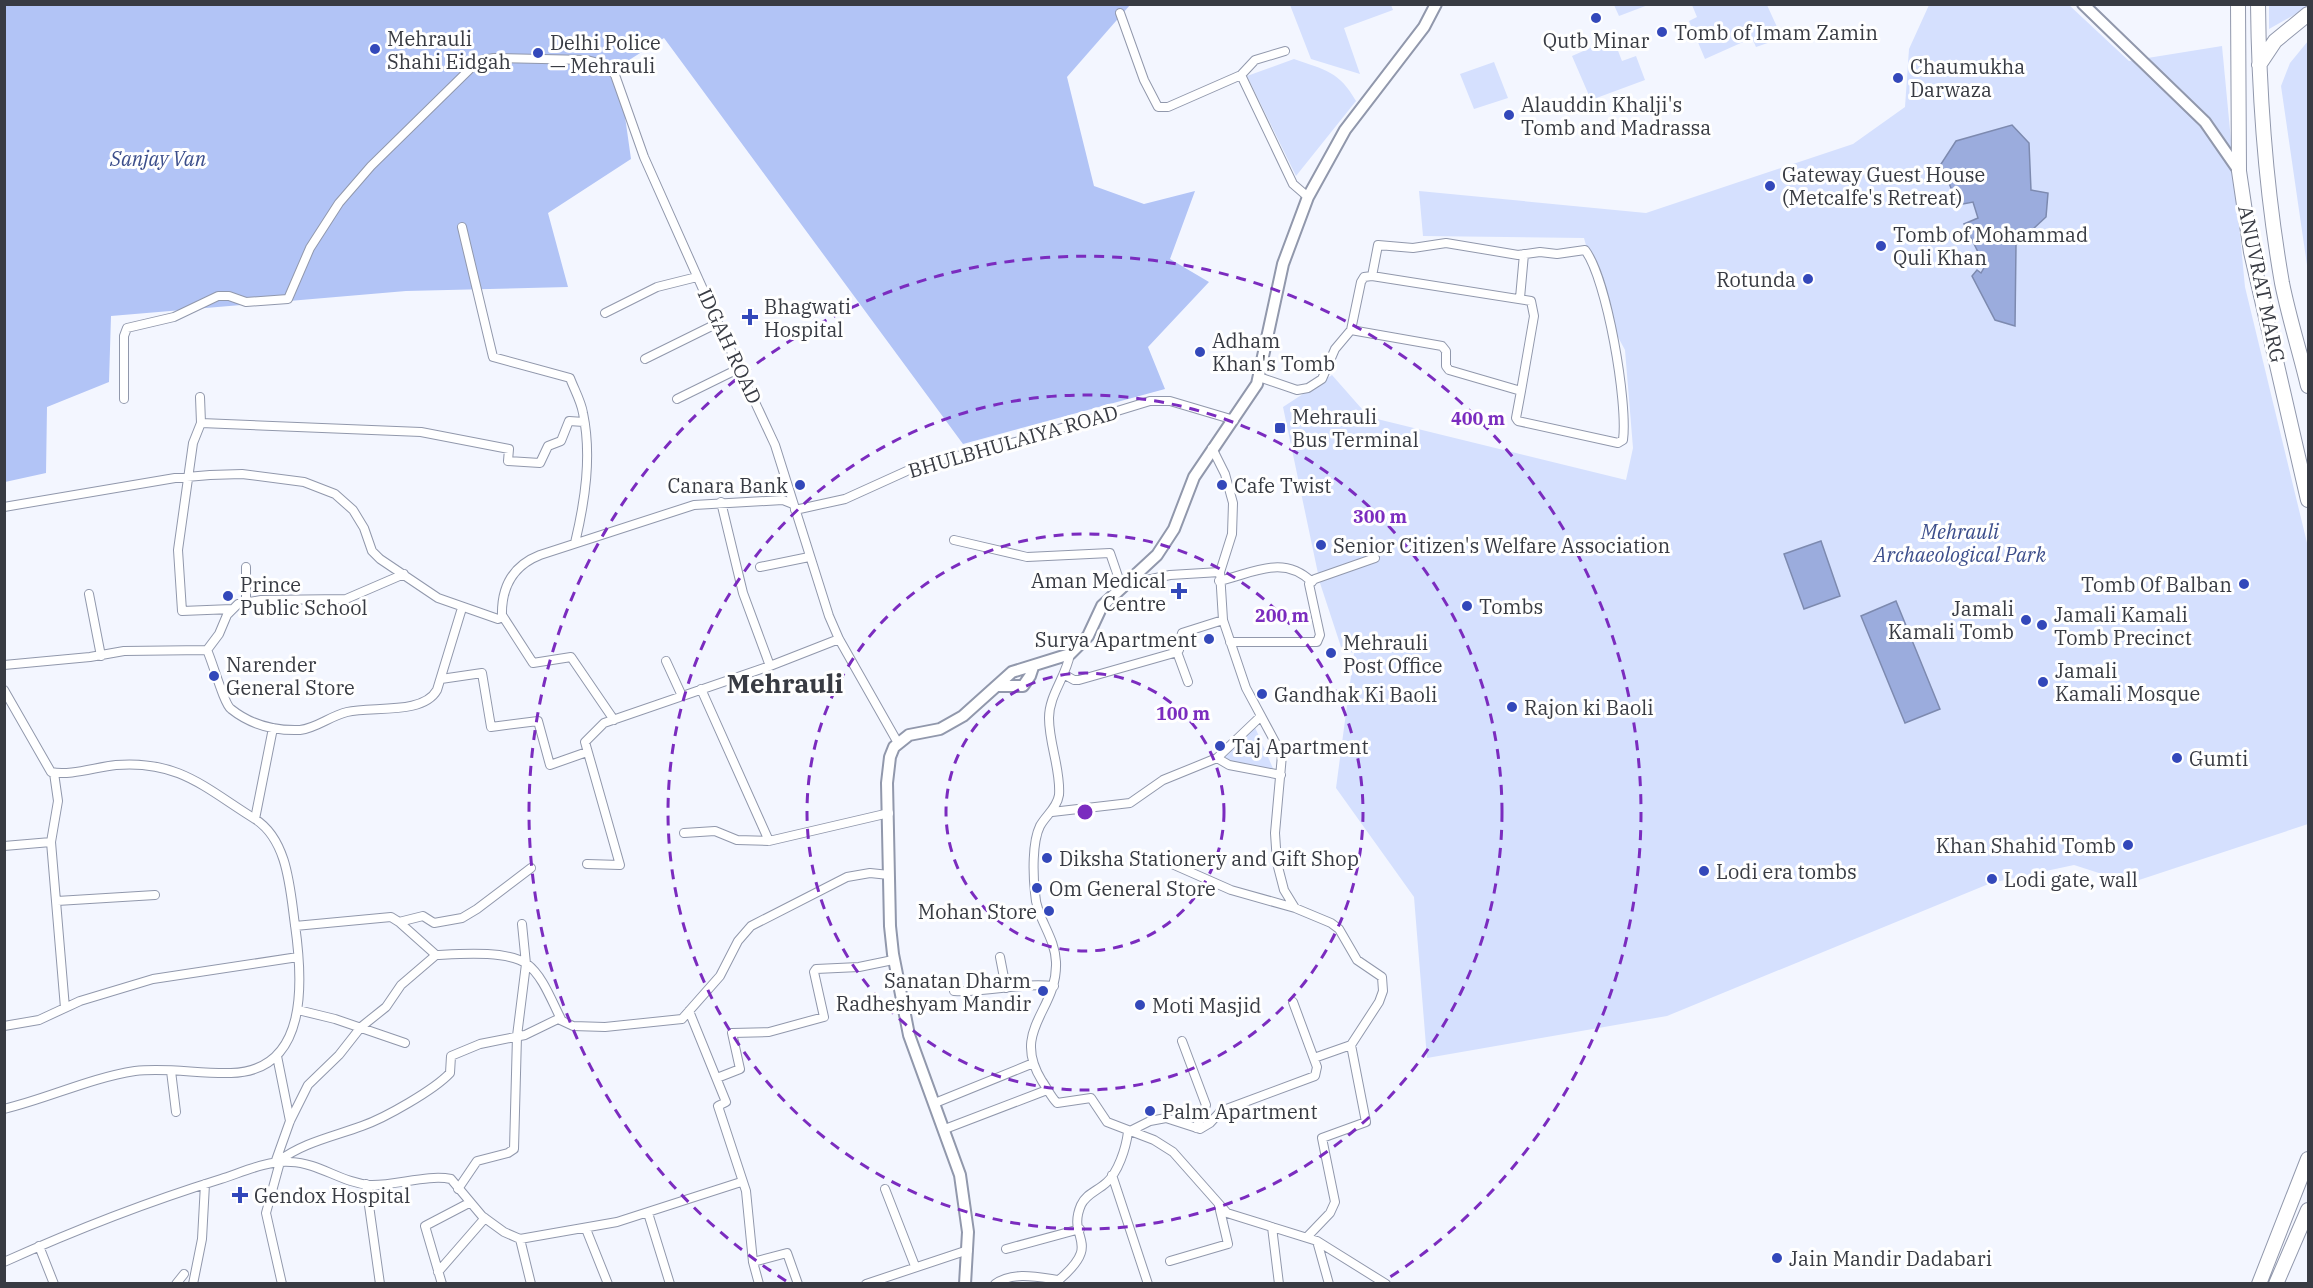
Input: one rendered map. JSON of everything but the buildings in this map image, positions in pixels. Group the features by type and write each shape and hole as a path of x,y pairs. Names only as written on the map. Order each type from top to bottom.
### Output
{"highway":[{"name":"ANUVRAT MARG","path":"2238,4 2239,171 2251,252 2308,500"},
{"name":"ANUVRAT MARG","path":"2258,4 2259,65 2267,182 2283,286 2308,386"},
{"path":"2259,65 2275,41 2308,14"},
{"path":"2275,351 2298,345"},
{"path":"2259,1284 2308,1159"},
{"path":"2276,1284 2308,1210"}],"street":[{"path":"965,1284 968,1250 964,1195 945,1129 909,1035 894,960 889,875 888,769 890,757 898,743 909,735 950,724 1012,672 1070,654 1088,636 1102,606 1157,555 1174,529 1187,490 1212,448 1254,389 1259,377 1283,264 1308,197 1345,130 1424,27 1436,4"},
{"path":"2083,4 2205,122 2239,171"},
{"path":"1119,13 1144,80 1158,107 1168,107 1241,75 1255,60 1285,51"},
{"name":"IDGAH ROAD","path":"124,399 123,336 127,328 174,317 218,296 229,296 246,302 288,299 310,248 339,203 371,166 473,66 482,60 587,60 610,68 644,157 775,445 809,557 839,639 898,743"},
{"path":"1241,75 1293,183 1308,197"},
{"path":"462,227 493,357 570,378 584,422 587,465 584,505 575,543"},
{"path":"1259,377 1291,390 1308,388 1325,375 1335,349 1352,330 1361,282 1364,277 1372,276 1481,295 1520,298 1531,301 1534,308 1515,418 1518,421 1618,443 1623,440 1618,368 1591,257 1585,249 1557,254 1524,254 1446,243 1413,248 1378,245 1372,276"},
{"path":"1520,298 1524,254"},
{"path":"605,313 657,287 697,277"},
{"path":"645,359 718,323"},
{"path":"1352,330 1442,346 1446,351 1446,366 1449,369 1521,391"},
{"path":"677,399 740,368"},
{"path":"200,397 201,423 193,443 178,550 182,611 232,609 246,603 346,598 404,574"},
{"name":"BHULBHULAIYA ROAD","path":"502,615 503,592 517,570 532,558 677,509 721,502 744,504 783,500 794,507 855,495 920,465 1019,441 1150,401 1170,401 1234,420"},
{"path":"201,423 429,433 509,449 508,460 540,463 548,446 561,441 569,421 584,422"},
{"path":"1212,448 1225,474 1233,503 1232,534 1219,576 1223,620 1259,718 1282,755 1276,808 1276,864 1284,890 1295,908"},
{"path":"4,507 190,477 242,474 304,482 322,487 353,510 375,556 404,574 428,593 462,608 498,619 502,615 532,663 571,657 614,720"},
{"path":"721,502 743,593 770,666"},
{"path":"954,540 1027,556 1107,552 1113,555 1124,586"},
{"path":"760,567 809,557"},
{"path":"1230,642 1308,644 1319,641 1309,587 1312,582 1375,558"},
{"path":"1124,586 1170,575 1219,576 1282,566 1296,568 1312,582"},
{"path":"246,567 246,603"},
{"path":"89,594 101,656"},
{"path":"207,650 219,678 226,705 253,723 273,728 309,728 350,712 424,703 434,696 462,608"},
{"path":"207,650 232,609"},
{"path":"1188,682 1177,652 1182,633 1223,620"},
{"path":"587,864 620,865 585,742 604,723 770,666 839,639"},
{"path":"4,665 101,656 124,651 207,650"},
{"path":"1065,675 1079,680 1177,652"},
{"path":"1070,654 1065,675 1055,693 1049,716 1059,797 1052,812 1039,827 1036,839 1036,904 1055,948 1054,986 1035,1024 1031,1044 1031,1064 1057,1103 1091,1098 1104,1120 1128,1132 1154,1140 1173,1152 1218,1205 1236,1218 1317,1241 1386,1284"},
{"path":"666,661 682,696"},
{"path":"997,686 1023,686 1033,667"},
{"path":"441,679 482,673 491,727 538,721 550,765 587,752"},
{"path":"701,689 769,841"},
{"path":"4,690 26,724 45,766 54,773 130,765 177,772 201,782 268,827 284,861 298,957 298,1010 292,1030 277,1056 269,1062 246,1071 138,1071 119,1074 4,1109"},
{"path":"1052,812 1130,803 1163,780 1217,758 1259,718"},
{"path":"255,819 273,728"},
{"path":"1217,758 1229,765 1281,775"},
{"path":"54,773 58,801 51,842 65,1008"},
{"path":"684,833 715,831 737,840 769,841 889,813"},
{"path":"4,846 51,842"},
{"path":"1172,864 1222,886 1295,908 1331,922 1339,929 1357,960 1382,977 1383,991 1379,1002 1351,1045 1314,1058"},
{"path":"399,922 423,916 434,924 462,918 531,868"},
{"path":"282,1284 266,1213 290,1120 308,1084 339,1055 361,1028 380,1013 401,985 436,955 485,952 526,964 544,986 561,1019 573,1026 605,1027 676,1021 682,1019 720,976 738,941 751,926 847,877 870,873 889,875"},
{"path":"57,901 155,895"},
{"path":"295,926 391,916 436,955"},
{"path":"458,1189 477,1161 508,1153 514,1149 517,1036 526,964 522,924"},
{"path":"4,1026 27,1024 65,1008 153,979 298,957"},
{"path":"1000,957 1006,988"},
{"path":"717,1078 740,1069 732,1033 769,1032 824,1017 814,972 816,969 859,967 894,960"},
{"path":"954,992 988,992 1025,984 1054,986"},
{"path":"1128,1132 1150,1121 1166,1118 1196,1128 1205,1127 1221,1111 1315,1076 1318,1070 1293,1002"},
{"path":"298,1010 405,1043"},
{"path":"689,1011 726,1102 718,1106 741,1182 746,1191 753,1262 759,1284"},
{"path":"278,1163 301,1146 364,1125 433,1087 452,1070 452,1056 480,1044 517,1036 561,1019"},
{"path":"1182,1041 1206,1105 1196,1128"},
{"path":"1307,1237 1330,1213 1335,1202 1322,1138 1366,1122 1351,1045"},
{"path":"277,1056 290,1120"},
{"path":"935,1103 1031,1064"},
{"path":"171,1071 176,1112"},
{"path":"945,1129 1047,1090"},
{"path":"995,1284 1006,1278 1059,1282 1081,1258 1078,1213 1083,1200 1106,1184 1112,1175 1126,1144 1128,1132"},
{"path":"4,1262 85,1226 205,1184 278,1163 300,1163 366,1184 398,1185 451,1179 484,1218 504,1232 520,1239 586,1229 648,1213 741,1182"},
{"path":"1112,1175 1149,1284"},
{"path":"193,1284 202,1239 205,1184"},
{"path":"366,1184 380,1284"},
{"path":"885,1189 915,1266"},
{"path":"442,1284 425,1226 469,1203"},
{"path":"1170,1261 1228,1244 1218,1205"},
{"path":"648,1213 670,1284"},
{"path":"438,1272 484,1218"},
{"path":"1272,1227 1279,1284"},
{"path":"1006,1249 1080,1228"},
{"path":"586,1229 608,1284"},
{"path":"520,1239 531,1284"},
{"path":"1317,1241 1329,1284"},
{"path":"39,1246 54,1284"},
{"path":"866,1284 968,1250"},
{"path":"753,1262 787,1253 798,1284"},
{"path":"176,1284 184,1274"}],"green space":[{"name":"Sanjay Van","path":"4,5 1130,5 1067,77 1094,186 1144,204 1195,191 1170,259 1209,282 1148,347 1165,389 963,444 664,38 618,67 631,159 548,213 568,287 406,291 111,316 109,382 47,407 46,473 5,482"},
{"path":"1290,5 1391,5 1393,10 1344,28 1360,74 1311,59"},
{"path":"1614,5 1648,5 1619,16"},
{"path":"1692,5 1767,5 1782,38 1756,47 1752,38 1705,59 1689,21 1697,17"},
{"name":"Mehrauli Archaeological Park","path":"1929,5 2069,5 2129,61 2222,46 2245,287 2308,547 2308,824 2130,883 2074,865 1991,883 1667,1016 1427,1058 1414,897 1336,788 1354,653 1342,650 1320,583 1283,407 1332,375 1369,417 1626,480 1633,448 1625,350 1604,311 1584,238 1423,236 1419,191 1646,213 1853,144 1905,107 1909,49"},
{"path":"2269,5 2308,5 2308,7 2269,29"},
{"path":"1613,38 1622,61 1636,56 1645,80 1591,100 1572,56"},
{"path":"2308,41 2308,272 2281,86 2290,63"},
{"path":"1294,59 1323,69 1337,77 1356,101 1296,176 1247,76"},
{"path":"1494,62 1508,98 1474,109 1460,74"},
{"path":"1254,725 1275,773 1223,761 1223,753"}],"shaded area":[{"path":"2012,125 2029,143 2031,190 2048,193 2046,217 2016,245 2015,326 1995,320 1972,276 1977,270 1981,273 1985,266 1964,224 1978,218 1973,202 1958,205 1941,164 1956,141"},
{"path":"1821,541 1840,596 1804,609 1784,554"},
{"path":"1896,601 1940,709 1905,723 1861,616"}],"place":[{"name":"Qutb Minar","path":"1596,18"},
{"name":"Tomb of Imam Zamin","path":"1662,32"},
{"name":"Mehrauli Shahi Eidgah","path":"375,49"},
{"name":"Delhi Police — Mehrauli","path":"538,53"},
{"name":"Chaumukha Darwaza","path":"1898,78"},
{"name":"Alauddin Khalji's Tomb and Madrassa","path":"1509,115"},
{"name":"Gateway Guest House (Metcalfe's Retreat)","path":"1770,186"},
{"name":"Tomb of Mohammad Quli Khan","path":"1881,246"},
{"name":"Rotunda","path":"1808,279"},
{"name":"Bhagwati Hospital","path":"750,317"},
{"name":"Adham Khan's Tomb","path":"1200,352"},
{"name":"Mehrauli Bus Terminal","path":"1280,428"},
{"name":"Canara Bank","path":"800,485"},
{"name":"Cafe Twist","path":"1222,485"},
{"name":"Senior Citizen's Welfare Association","path":"1321,545"},
{"name":"Tomb Of Balban","path":"2244,584"},
{"name":"Aman Medical Centre","path":"1179,591"},
{"name":"Prince Public School","path":"228,596"},
{"name":"Tombs","path":"1467,606"},
{"name":"Jamali Kamali Tomb","path":"2026,620"},
{"name":"Jamali Kamali Tomb Precinct","path":"2042,625"},
{"name":"Surya Apartment","path":"1209,639"},
{"name":"Mehrauli Post Office","path":"1331,653"},
{"name":"Narender General Store","path":"214,676"},
{"name":"Jamali Kamali Mosque","path":"2043,682"},
{"name":"Gandhak Ki Baoli","path":"1262,694"},
{"name":"Rajon ki Baoli","path":"1512,707"},
{"name":"Taj Apartment","path":"1220,746"},
{"name":"Gumti","path":"2177,758"},
{"name":"Khan Shahid Tomb","path":"2128,845"},
{"name":"Diksha Stationery and Gift Shop","path":"1047,858"},
{"name":"Lodi era tombs","path":"1704,871"},
{"name":"Lodi gate, wall","path":"1992,879"},
{"name":"Om General Store","path":"1037,888"},
{"name":"Mohan Store","path":"1049,911"},
{"name":"Sanatan Dharm Radheshyam Mandir","path":"1043,991"},
{"name":"Moti Masjid","path":"1140,1005"},
{"name":"Palm Apartment","path":"1150,1111"},
{"name":"Gendox Hospital","path":"240,1195"},
{"name":"Jain Mandir Dadabari","path":"1777,1258"}],"district":[{"name":"Mehrauli","path":"785,683"}]}
